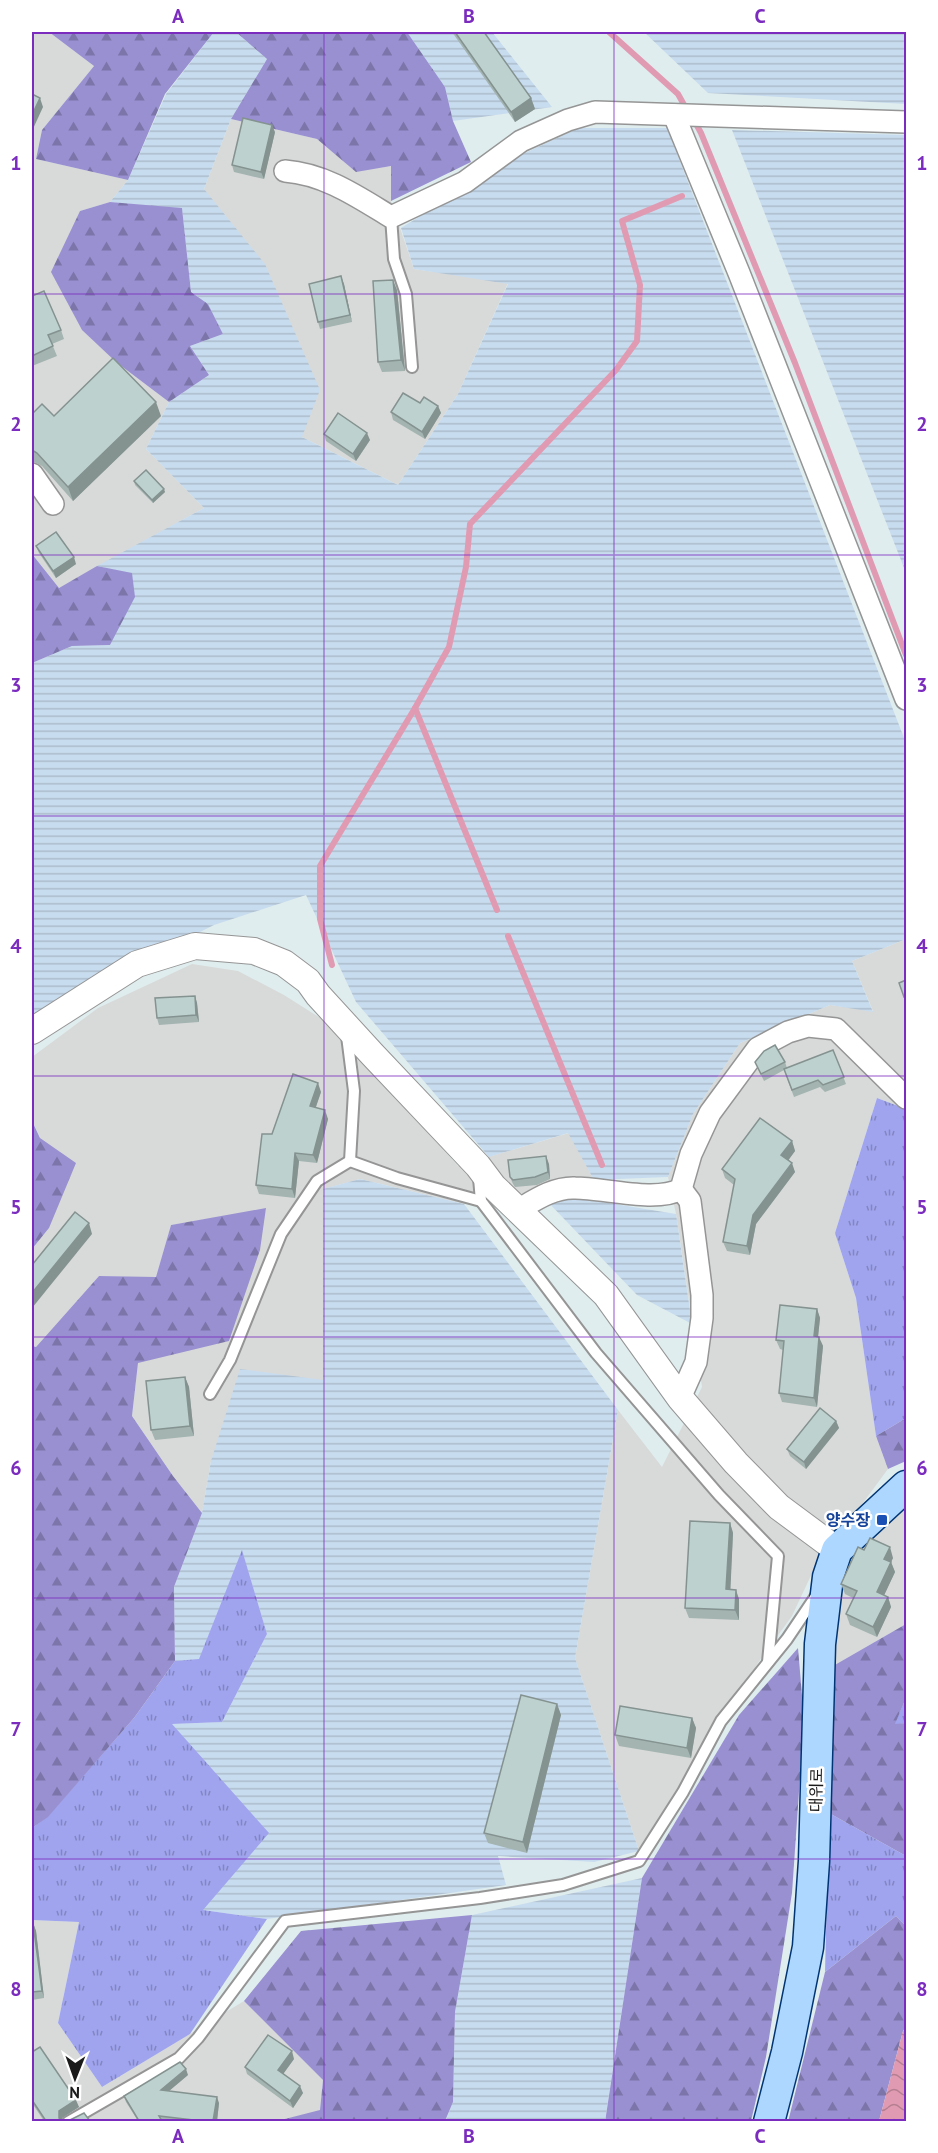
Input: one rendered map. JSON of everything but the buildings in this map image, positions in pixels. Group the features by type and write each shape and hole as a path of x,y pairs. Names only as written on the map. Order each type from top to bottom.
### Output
{"main road":[{"path":"833,1563 906,1486"},
{"name":"대위로","path":"769,2121 788,2052 808,1947 814,1861 820,1644 833,1563"}],"street":[{"path":"285,171 306,173 350,192 391,217 465,182 521,141 568,120 595,112 906,122"},
{"path":"685,115 739,273 906,699"},
{"path":"32,474 53,504"},
{"path":"32,1030 137,964 195,946 254,951 284,963 308,981 346,1026 478,1166 494,1186 606,1295 680,1398 736,1463 833,1563"},
{"path":"518,1210 544,1195 573,1187 606,1192 671,1194 681,1189 691,1154 710,1113 758,1048 788,1032 808,1026 836,1029 906,1098"},
{"path":"680,1398 696,1362 702,1318 702,1295 690,1201 681,1189"}],"lane":[{"path":"391,217 394,259 406,294 412,367"},
{"path":"346,1026 354,1091 350,1161"},
{"path":"350,1161 397,1178 481,1201"},
{"path":"210,1394 230,1360 281,1234 316,1181 350,1161"},
{"path":"478,1166 481,1201 596,1353 719,1495 778,1556 768,1663"},
{"path":"68,2121 179,2058 198,2038 285,1921 480,1898 563,1885 639,1861 683,1792 721,1721 787,1639 833,1563"}],"shaded area":[{"path":"32,32 49,32 94,66 42,130 36,159 128,180 110,202 80,211 116,362 169,402 146,449 204,508 59,588 32,554"},
{"path":"214,32 236,32 267,59 231,119 204,189 265,264 320,390 302,437 398,485 458,394 508,284 414,269 401,228 514,158 579,128 667,128 906,743 906,939 852,961 873,1012 830,1005 740,1043 693,1114 668,1177 594,1180 568,1133 489,1157 356,1002 306,895 214,925 32,1016 32,663 72,646 110,645 132,574 97,566 204,508 146,449 169,402 209,375 190,346 223,334 208,304 191,292 182,209 110,202 128,180 166,94"},
{"path":"407,32 492,32 552,107 453,121 445,87"},
{"path":"644,32 906,32 906,104 708,93"},
{"path":"231,119 317,139 356,171 392,166 391,201 414,269 508,283 458,394 398,485 302,437 204,189"},
{"path":"732,130 906,135 906,573"},
{"path":"906,939 906,1109 877,1098 835,1233 856,1298 876,1436 888,1469 814,1569 792,1616 760,1660 639,1851 575,1658 618,1410 662,1467 702,1387 676,1214 668,1177 693,1114 740,1043 830,1005 873,1011 852,961"},
{"path":"192,964 238,971 284,995 333,1026 458,1166 569,1133 594,1180 464,1204 360,1179 324,1189 323,1381 211,1461 202,1513 173,1476 132,1416 138,1362 229,1340 266,1209 171,1225 156,1278 99,1276 36,1347 32,1346 32,1249 49,1228 40,1137 32,1121 32,1057 98,1008"},
{"path":"360,1179 464,1204 618,1410 575,1658 639,1851 594,1862 498,1856 506,1885 267,1919 203,1910 171,1724 222,1722 267,1634 242,1551 199,1660 175,1661 174,1587 202,1513 211,1461 240,1369 323,1380 323,1189"},
{"path":"578,1198 676,1214 692,1324 637,1295 546,1200"},
{"path":"906,1502 906,1624 833,1666 835,1591 863,1539"},
{"path":"642,1878 605,2121 445,2122 453,2102 455,2012 472,1915"},
{"path":"32,1920 79,1922 58,2023 102,2087 244,2001 323,2080 320,2111 277,2121 32,2122"}],"green space":[{"path":"49,32 214,32 165,94 128,180 36,159 42,130 94,66"},
{"path":"236,32 407,32 445,87 453,121 471,162 391,201 391,166 356,172 317,139 231,119 267,59"},
{"path":"110,202 182,208 191,292 208,304 223,334 190,346 209,375 169,402 116,362 82,330 51,272 80,211"},
{"path":"32,554 59,588 97,566 132,573 135,597 110,645 72,646 32,663"},
{"path":"877,1098 906,1109 906,1418 876,1436 856,1298 835,1233"},
{"path":"32,1121 40,1138 76,1163 49,1228 32,1249"},
{"path":"266,1208 260,1250 229,1341 138,1363 132,1416 173,1476 202,1513 174,1587 175,1661 134,1718 48,1817 32,1828 32,1346 36,1347 99,1276 156,1277 171,1225"},
{"path":"906,1418 906,1461 888,1469 876,1436"},
{"path":"242,1550 267,1634 222,1722 172,1724 269,1833 203,1910 267,1919 190,2034 102,2087 58,2023 79,1922 32,1920 32,1828 48,1816 134,1718 175,1661 199,1659"},
{"path":"906,1624 906,1698 895,1724 906,1723 906,1856 829,1813 833,1666"},
{"path":"798,1648 804,1719 792,1893 766,2057 751,2121 605,2122 642,1878 739,1715"},
{"path":"906,1698 906,1723 894,1725"},
{"path":"829,1813 906,1856 906,1926 896,1916 825,1972"},
{"path":"472,1915 455,2012 453,2102 445,2121 277,2121 320,2110 323,2080 244,2001 301,1931"},
{"path":"896,1916 906,1926 906,2027 879,2121 788,2122 825,1972"}],"water":[{"path":"906,2027 906,2121 879,2121 903,2031"}],"waterway":[{"path":"609,32 678,94 688,112"},
{"path":"694,120 795,363 906,655"},
{"path":"332,965 320,919 320,866 449,647 466,567 470,524 616,370 637,341 640,285 622,221 682,196"},
{"path":"415,708 497,910"},
{"path":"508,936 602,1165"}],"place":[{"name":"양수장","path":"882,1520"}]}
